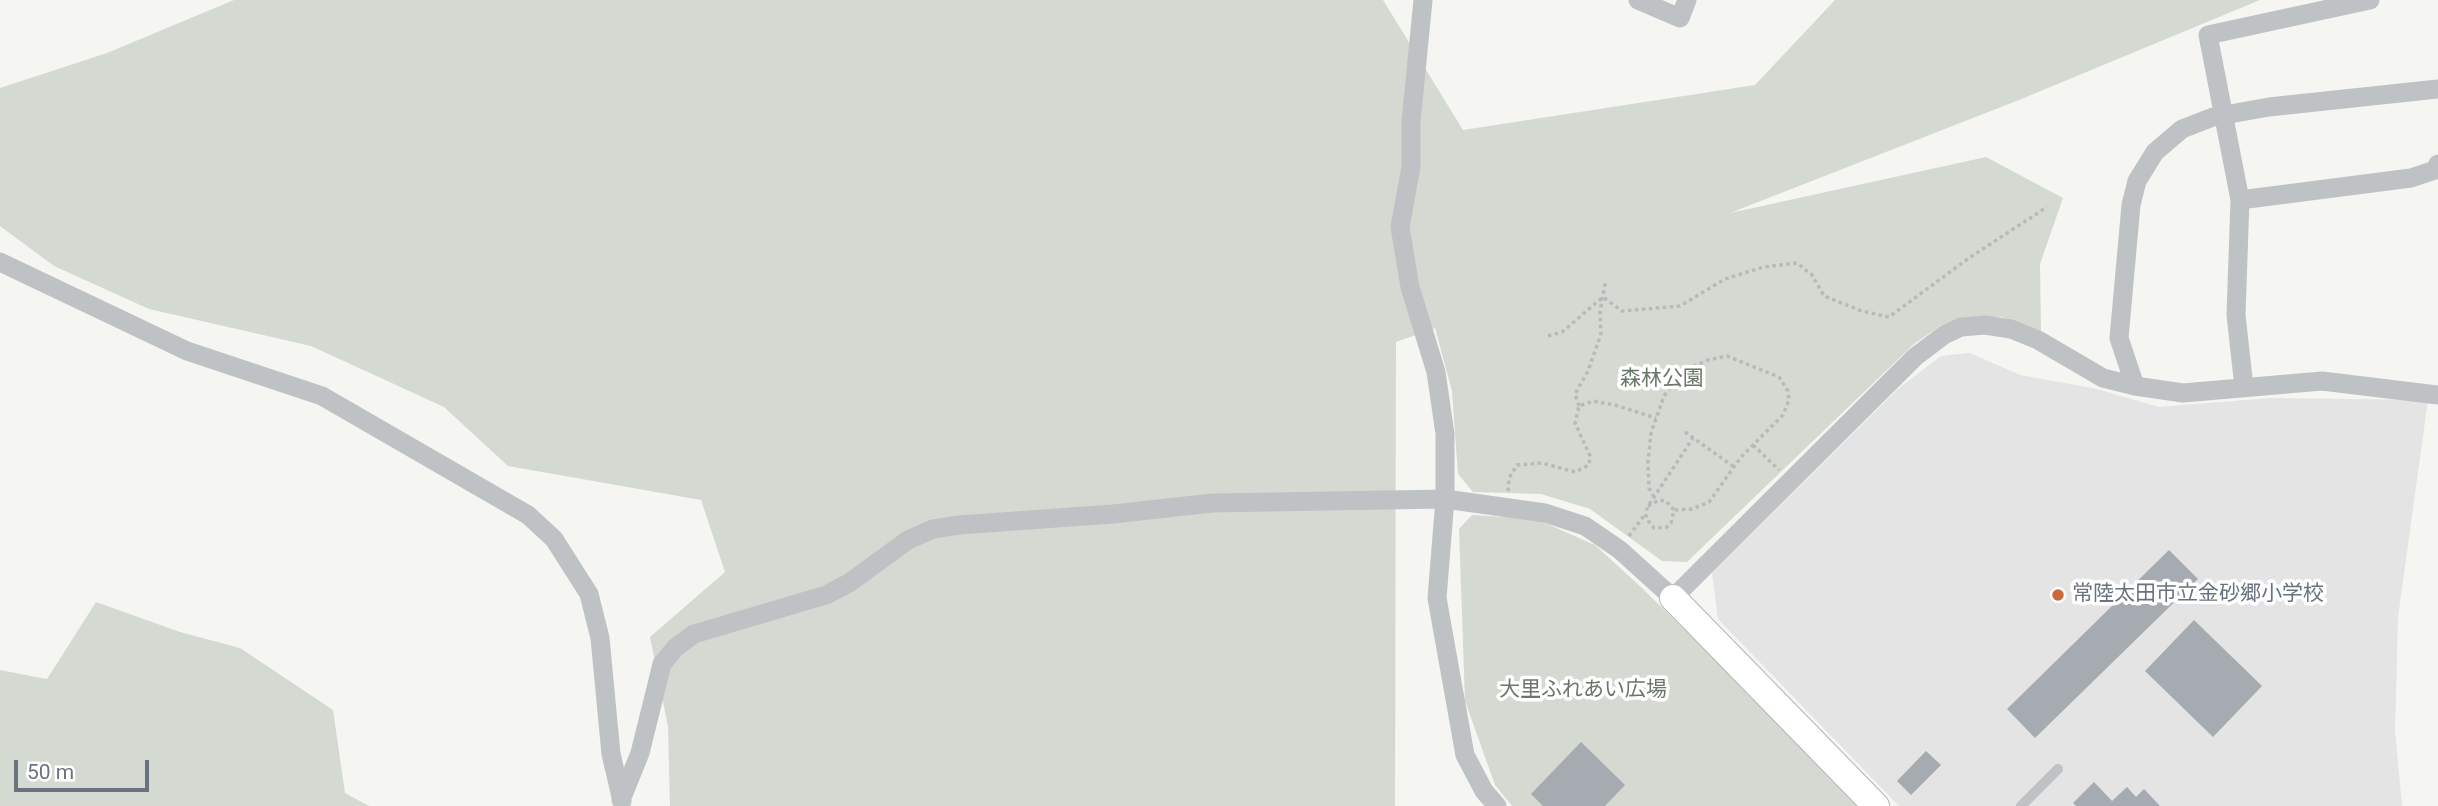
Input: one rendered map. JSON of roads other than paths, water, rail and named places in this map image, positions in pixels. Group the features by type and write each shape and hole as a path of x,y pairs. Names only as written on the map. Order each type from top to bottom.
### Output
{"street":[{"path":"1423,0 1411,122 1411,167 1400,227 1410,287 1436,372 1446,434 1445,499 1437,597 1465,755 1484,791 1497,806"},
{"path":"1638,0 1680,18 1687,0"},
{"path":"2244,387 2236,315 2240,200 2208,35 2370,0"},
{"path":"2135,386 2119,338 2131,205 2137,181 2155,152 2182,129 2224,115 2269,107 2438,89"},
{"path":"2240,200 2411,178 2435,170 2438,164"},
{"path":"0,262 187,351 322,396 528,515 554,538 589,594 600,638 611,754 623,803"},
{"path":"1673,598 1915,357 1944,335 1961,327 1985,325 2011,329 2038,340 2104,378 2183,393 2322,382 2438,395"},
{"path":"623,803 640,753 662,664 675,648 694,634 826,595 849,583 908,540 933,529 1212,503 1445,499 1506,506 1566,519 1585,526 1620,550 1673,598 1876,806"}],"lane":[{"path":"2021,806 2058,769"}],"place":[{"name":"常陸太田市立金砂郷小学校","path":"2058,595"}],"park label":[{"name":"森林公園","path":"1662,380"},
{"name":"大里ふれあい広場","path":"1583,691"}]}
